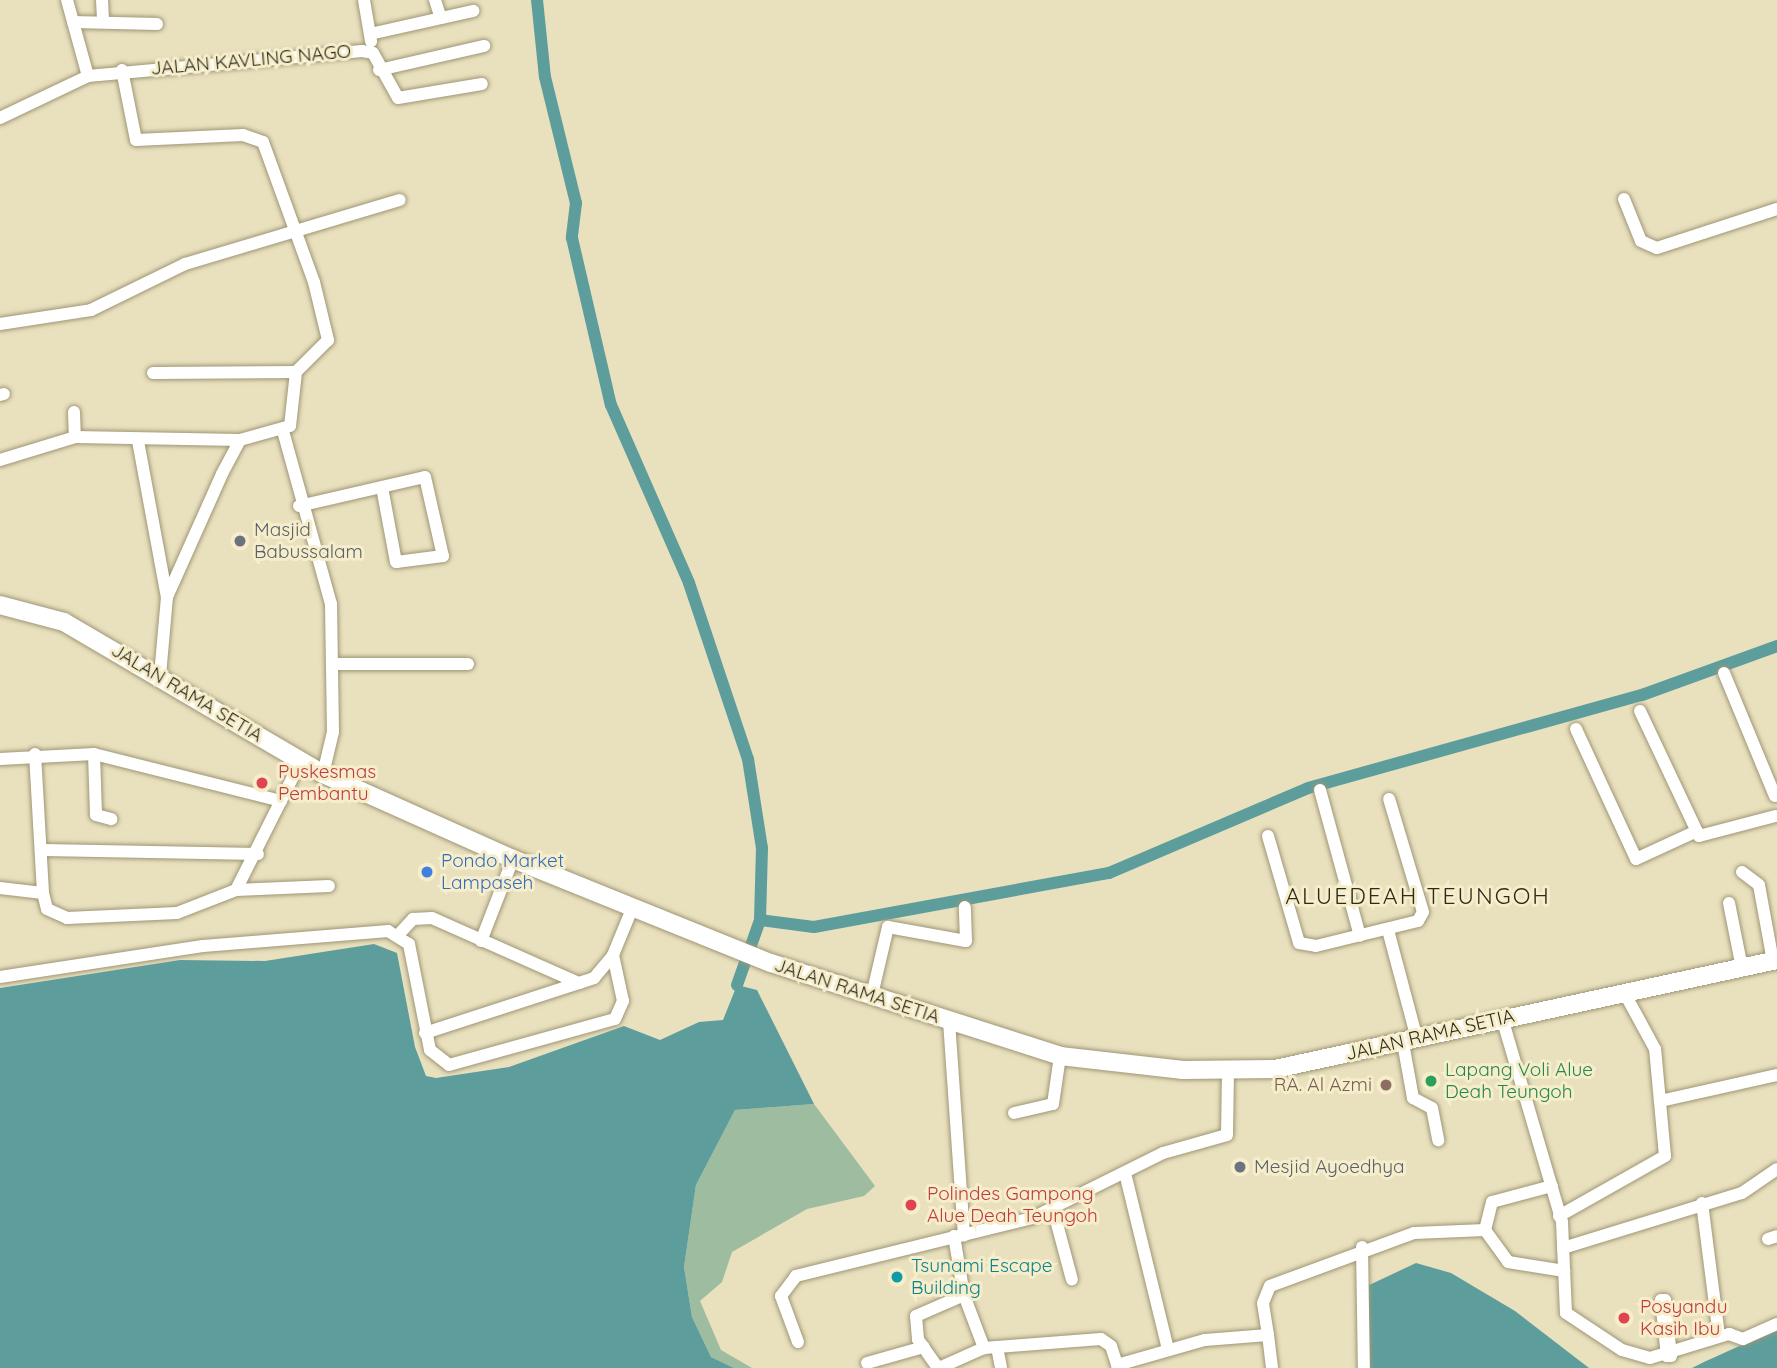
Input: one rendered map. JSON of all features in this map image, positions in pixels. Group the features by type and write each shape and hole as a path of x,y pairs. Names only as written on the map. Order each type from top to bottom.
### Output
{"street":[{"path":"66,0 88,76"},
{"path":"102,0 103,21"},
{"path":"365,0 373,53"},
{"path":"435,0 440,18"},
{"path":"370,34 473,11"},
{"path":"73,22 157,24"},
{"path":"379,70 484,46"},
{"name":"JALAN KAVLING NAGO","path":"0,118 88,76 122,70 373,53 393,95 404,100 482,84"},
{"path":"0,460 75,437 138,441 240,440 283,432 293,419 296,372 328,340 297,232 261,139 136,140 122,70"},
{"path":"1625,199 1641,241 1657,248 1777,209"},
{"path":"0,324 91,310 185,264 400,200"},
{"path":"153,373 296,372"},
{"path":"74,412 75,437"},
{"path":"283,432 299,506 329,592 334,664 333,732 323,774"},
{"path":"167,597 240,440"},
{"path":"138,441 167,597 160,676"},
{"path":"299,506 425,477 443,556 396,562 382,487"},
{"name":"JALAN RAMA SETIA","path":"0,605 64,622 323,774 513,859 771,963 1060,1056 1183,1070 1275,1069 1775,960"},
{"path":"334,664 468,664"},
{"path":"1724,673 1774,796"},
{"path":"1640,711 1697,831 1707,838 1776,819 1774,796 1777,780"},
{"path":"1576,729 1636,859 1697,831"},
{"path":"0,759 36,754 94,754 281,801"},
{"path":"36,754 44,850 43,893 47,909 67,918 177,913 236,890 329,886"},
{"path":"94,754 96,815 111,819"},
{"path":"236,890 258,854 301,761"},
{"path":"1320,790 1360,936"},
{"path":"1268,836 1299,943 1316,946 1388,930 1423,916 1389,799"},
{"path":"44,850 258,854"},
{"path":"481,941 513,859"},
{"path":"1742,872 1759,885 1775,960"},
{"path":"0,888 43,893"},
{"path":"1729,903 1742,968"},
{"path":"872,995 888,926 966,941 965,907"},
{"path":"425,1033 594,978 612,955 632,909"},
{"path":"0,977 203,946 399,934 413,919 427,916 579,982"},
{"path":"1388,930 1410,1041 1413,1098 1432,1108 1438,1140"},
{"path":"399,934 412,950 425,1033 433,1058 449,1065 593,1028 623,1008 612,955"},
{"path":"1559,1216 1662,1161 1655,1049 1625,994"},
{"path":"1502,1018 1559,1216 1566,1313 1622,1350 1671,1356 1719,1336 1743,1339 1777,1324"},
{"path":"949,1021 964,1295 1000,1368"},
{"path":"1014,1113 1053,1104 1060,1056"},
{"path":"798,1342 781,1296 796,1276 1053,1209 1163,1153 1227,1135 1228,1069"},
{"path":"1660,1101 1777,1075"},
{"path":"1563,1248 1754,1188 1777,1170"},
{"path":"1125,1173 1167,1349"},
{"path":"1552,1186 1488,1205 1485,1230 1508,1262 1564,1272"},
{"path":"1702,1203 1719,1336"},
{"path":"1053,1209 1072,1280"},
{"path":"1272,1368 1263,1303 1270,1286 1362,1247 1438,1228 1485,1230"},
{"path":"1362,1247 1364,1368"},
{"path":"964,1295 916,1316 915,1332 939,1368 991,1348 1101,1339 1111,1346 1118,1367 1167,1349 1268,1335"},
{"path":"867,1363 924,1347"}],"green space":[{"path":"814,1104 875,1186 864,1196 807,1209 732,1252 722,1282 700,1301 721,1350 752,1368 734,1368 711,1357 692,1317 684,1267 696,1185 735,1110"}],"water":[{"path":"374,944 397,953 415,1047 426,1076 436,1078 509,1067 624,1026 660,1040 699,1022 723,1020 737,985 757,990 814,1104 735,1110 696,1185 684,1267 692,1317 711,1357 734,1368 0,1368 0,988 180,960 265,961"},
{"path":"1416,1263 1451,1273 1515,1311 1589,1368 1366,1368 1365,1287"},
{"path":"1777,1329 1777,1368 1692,1368 1704,1362"}],"waterway":[{"path":"537,0 545,77 576,203 572,238 611,405 689,583 748,759 762,848 760,920"},
{"path":"737,985 760,920 814,927 1109,873 1308,788 1642,695 1777,646"}],"place":[{"name":"Masjid Babussalam","path":"240,541"},
{"name":"Puskesmas Pembantu","path":"262,783"},
{"name":"Pondo Market Lampaseh","path":"427,872"},
{"name":"Lapang Voli Alue Deah Teungoh","path":"1431,1081"},
{"name":"RA. Al Azmi","path":"1386,1085"},
{"name":"Mesjid Ayoedhya","path":"1240,1167"},
{"name":"Polindes Gampong Alue Deah Teungoh","path":"911,1205"},
{"name":"Tsunami Escape Building","path":"897,1277"},
{"name":"Posyandu Kasih Ibu","path":"1624,1318"}],"district":[{"name":"ALUEDEAH TEUNGOH","path":"1418,896"}]}
